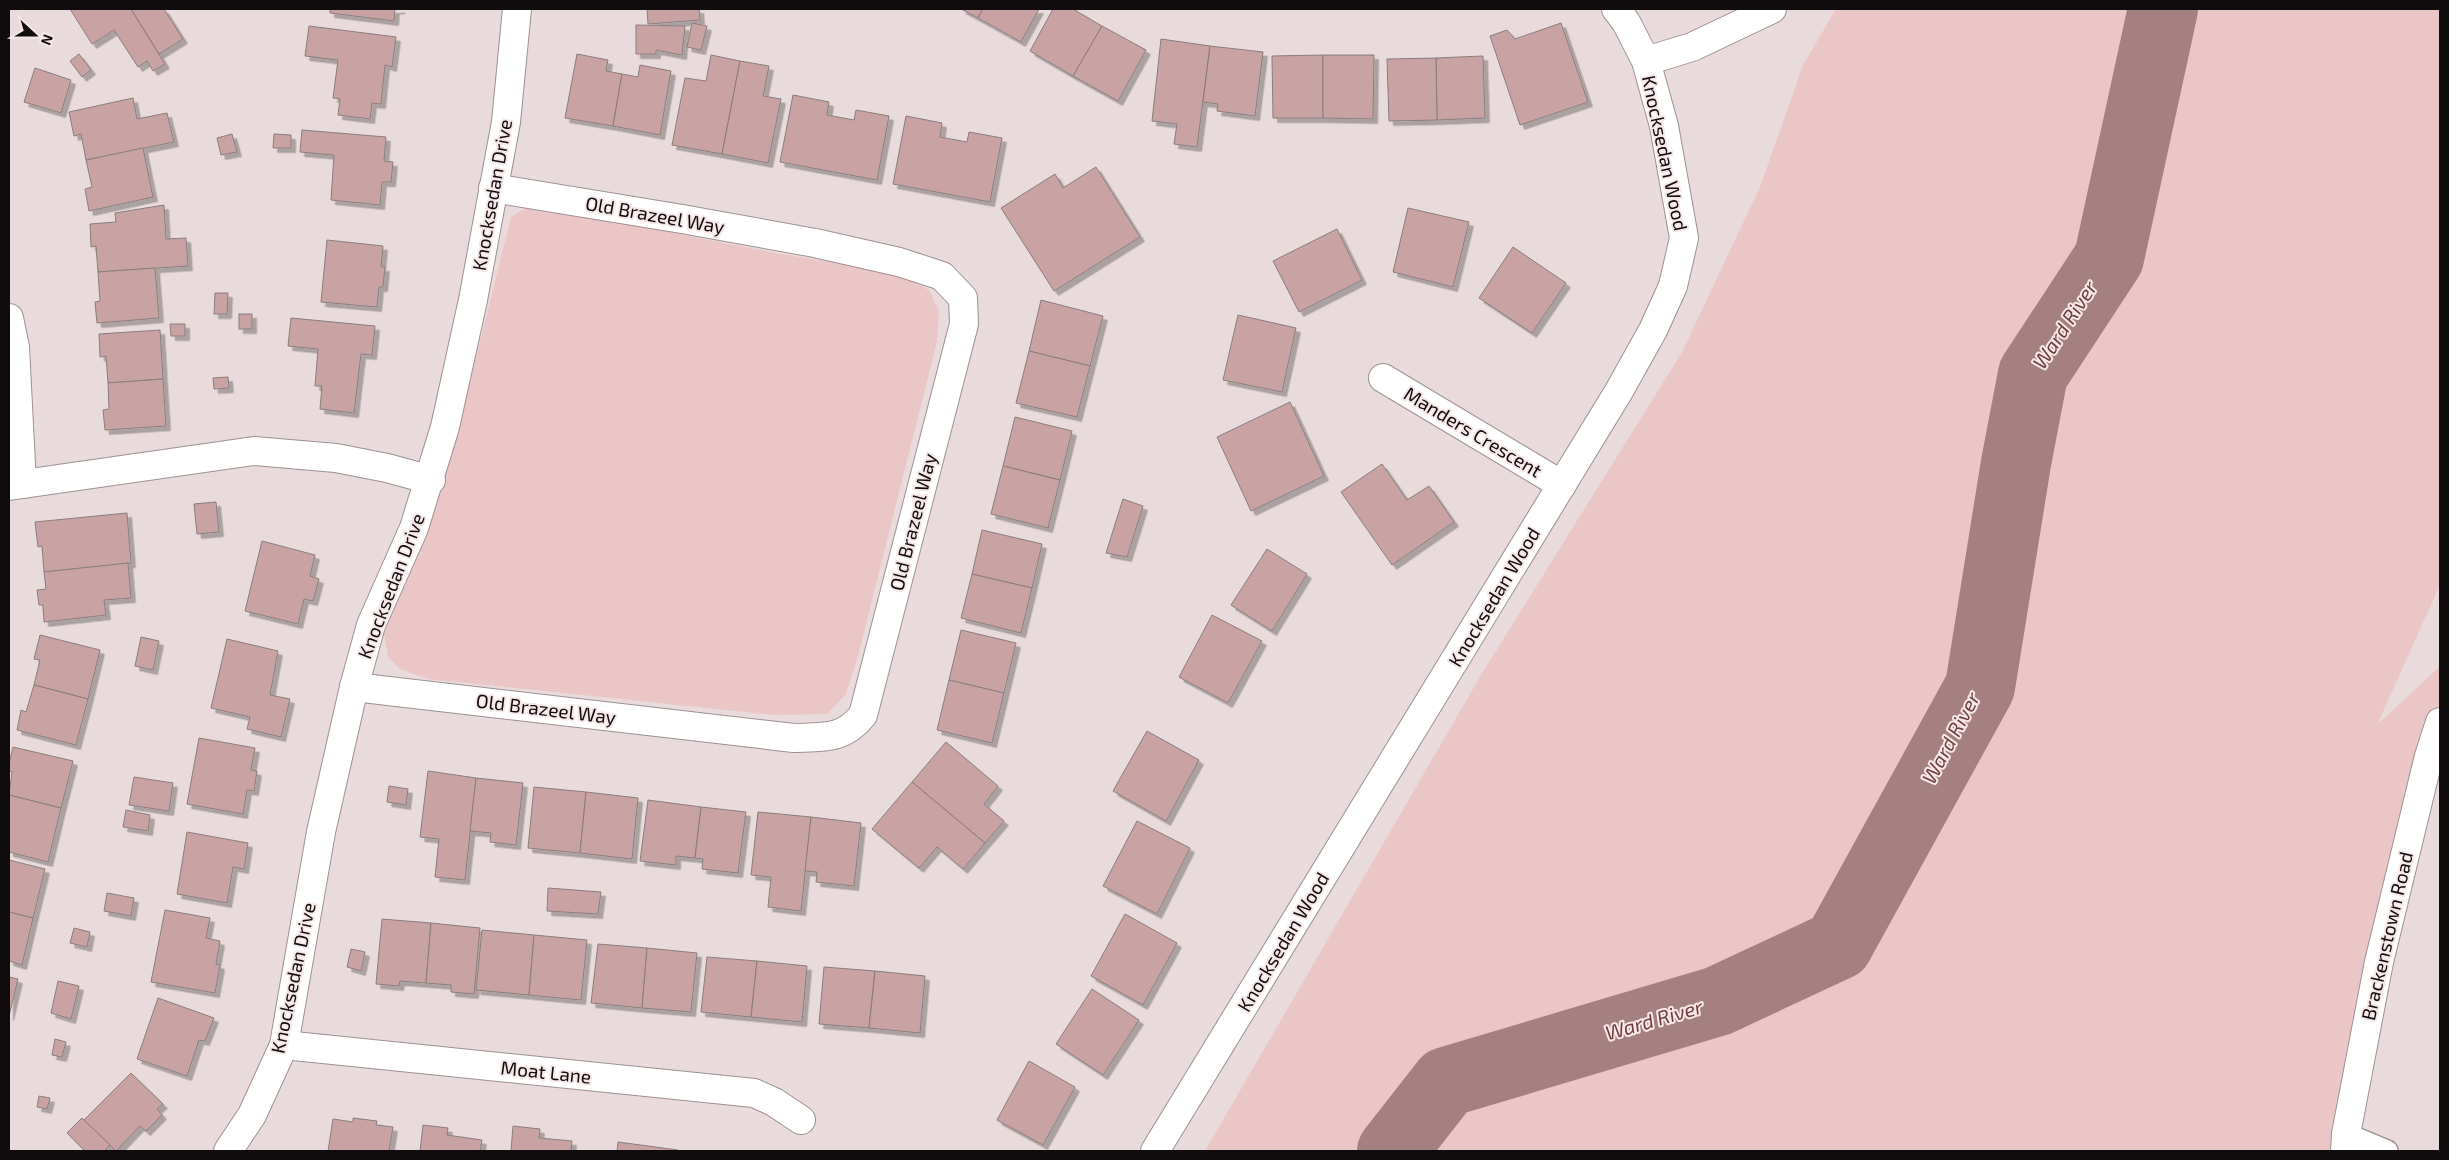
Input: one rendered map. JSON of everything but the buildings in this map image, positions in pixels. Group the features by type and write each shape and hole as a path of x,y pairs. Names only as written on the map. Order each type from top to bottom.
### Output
{"street":[{"name":"Knocksedan Drive","path":"228,1151 252,1115 284,1045 321,832 354,688 372,625 414,528 445,427 473,300 506,122 517,9"},
{"name":"Knocksedan Wood","path":"1155,1151 1619,391 1653,330 1674,286 1684,238 1664,126 1646,61 1626,22 1616,9"},
{"path":"1646,61 1692,47 1772,9"},
{"name":"Old Brazeel Way","path":"354,688 794,738 836,735 853,728 864,714 964,324 963,298 942,276 899,262 815,243 720,225 493,188"},
{"path":"9,318 15,347 16,485 254,451 336,458 387,468 430,480"},
{"name":"Manders Crescent","path":"1383,378 1562,485"},
{"name":"Brackenstown Road","path":"2346,1143 2379,962 2429,756 2440,722"},
{"name":"Moat Lane","path":"284,1045 754,1093 774,1102 800,1120"}],"lane":[{"path":"2346,1143 2387,1151"}],"shaded area":[{"path":"1836,9 2440,9 2440,585 2377,725 2440,666 2440,722 2348,1151 1205,1151 1481,675 1682,352 1760,187 1803,65"},
{"path":"526,208 546,208 775,253 899,273 929,290 939,311 937,341 858,656 846,694 827,714 773,715 428,679 400,669 388,657 384,633 428,529 456,438 511,217"}],"waterway":[{"name":"Ward River","path":"1392,1151 1446,1082 1718,1001 1838,945 1980,687 2016,463 2033,374 2109,258 2163,9"}]}
